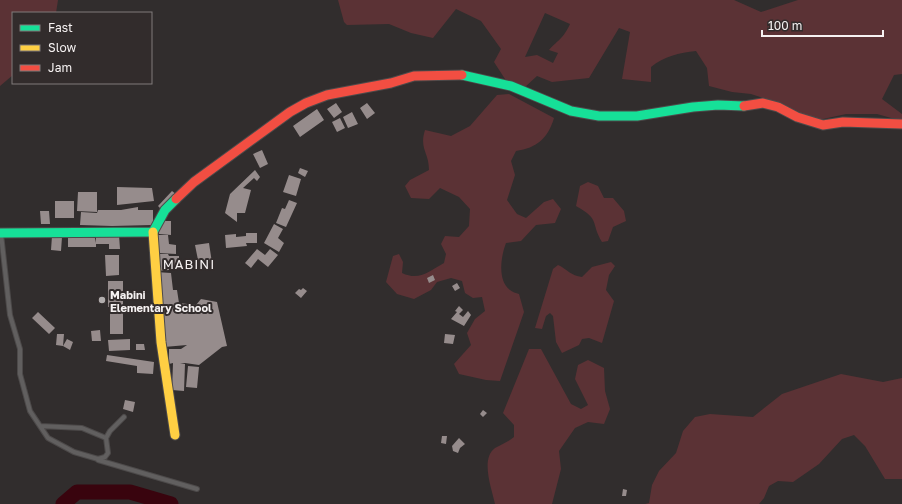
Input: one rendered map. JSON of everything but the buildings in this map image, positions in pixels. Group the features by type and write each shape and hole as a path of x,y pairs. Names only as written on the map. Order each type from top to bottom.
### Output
{"street":[{"path":"175,435 161,342 153,232 165,210 194,182 290,112 306,103 327,95 391,83 414,76 447,74 468,75 511,86 571,111 599,116 637,116 718,105 743,106 763,103 778,107 797,117 823,125 843,122 902,124"},
{"path":"0,234 153,232"}],"lane":[{"path":"0,234 10,315 20,349 20,374 30,411 48,438 74,452 196,489"},
{"path":"98,460 106,457 108,453 106,438 110,431 124,417"},
{"path":"40,426 82,428 106,438"}],"shaded area":[{"path":"0,0 58,0 56,12 12,12 12,76 0,86"},
{"path":"338,0 734,0 761,12 798,0 902,0 902,74 894,75 882,99 902,114 902,121 877,114 846,114 814,121 772,101 751,94 732,92 709,86 707,68 696,51 672,56 656,63 651,67 651,82 622,79 630,32 619,28 589,78 552,82 537,76 525,87 505,79 494,62 501,49 481,21 456,9 433,38 411,33 389,24 347,25 344,22","holes":["545,13 570,24 563,36 549,50 558,53 553,63 537,55 525,57"]},
{"path":"509,94 554,118 552,125 541,141 536,145 516,151 511,161 515,175 507,200 517,214 526,218 544,202 553,199 561,209 555,223 536,225 521,241 506,243 501,268 503,280 510,290 519,294 524,312 500,381 486,380 459,374 454,364 471,345 467,333 475,319 485,311 482,297 473,298 465,293 462,281 451,278 437,282 431,290 414,299 397,294 386,282 393,256 399,254 403,262 402,273 419,276 444,263 446,254 441,244 445,236 459,237 469,226 470,209 459,197 440,188 429,199 411,198 405,186 410,180 429,170 428,159 423,142 425,130 451,136 470,126 497,95"},
{"path":"588,182 598,186 604,198 613,198 624,211 626,221 613,227 608,241 602,242 592,218 576,206 580,186"},
{"path":"611,262 615,266 609,275 606,290 614,301 602,343 589,338 582,339 579,345 562,353 556,342 553,316 550,313 546,316 542,329 535,328 553,269 558,265 572,274 582,277 592,267"},
{"path":"529,349 541,349 571,404 581,409 588,405 575,379 578,365 588,360 604,368 605,391 610,409 604,424 588,422 575,428 559,451 561,469 552,504 495,504 488,474 488,459 495,448 514,437 514,425 503,413"},
{"path":"841,374 883,382 902,378 902,479 885,479 865,446 854,435 842,439 819,464 793,482 778,481 769,486 764,498 759,504 645,504 649,503 652,485 659,471 676,453 683,431 695,417 710,414 753,417 782,394"}],"waterway":[{"path":"63,504 77,492 130,492 171,504"}],"traffic: fast":[{"path":"462,75 511,86 571,111 599,116 637,116 693,107 718,105 744,106"},
{"path":"0,233 153,232 165,210 176,199"}],"traffic: slow":[{"path":"153,232 161,342 175,435"}],"traffic: jam":[{"path":"176,199 194,182 290,112 306,103 327,95 391,83 414,76 462,75"},
{"path":"744,106 763,103 778,107 797,117 823,125 843,122 902,124"}],"place":[{"name":"Mabini Elementary School","path":"102,300"}],"district":[{"name":"MABINI","path":"189,264"}]}
